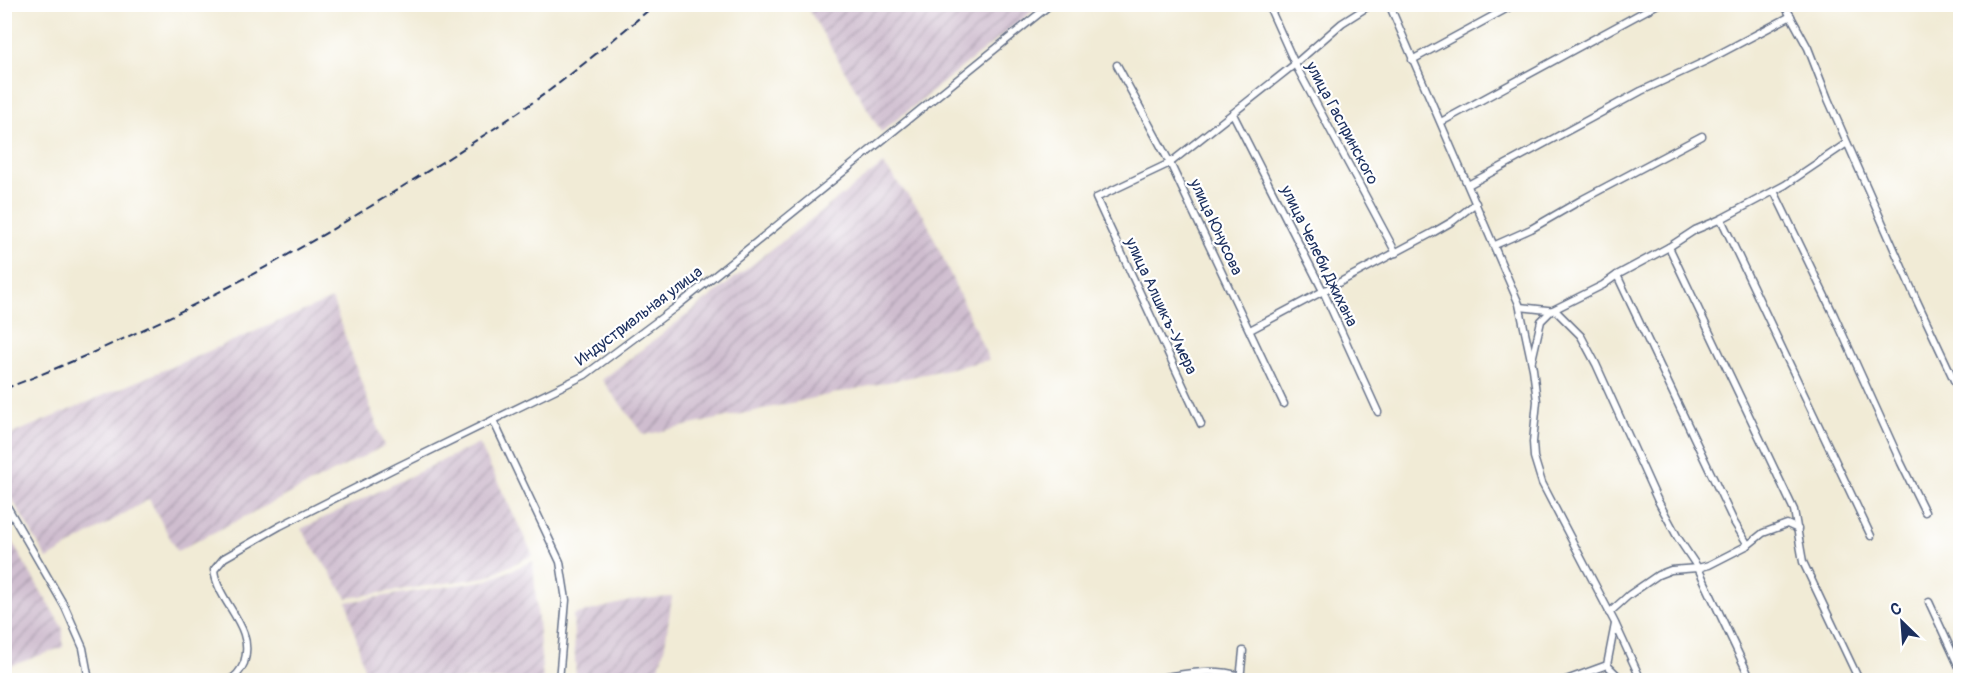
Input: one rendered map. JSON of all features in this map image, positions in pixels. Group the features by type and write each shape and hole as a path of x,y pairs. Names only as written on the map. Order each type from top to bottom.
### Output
{"street":[{"name":"Индустриальная улица","path":"232,680 242,667 247,653 245,636 240,623 215,579 214,570 224,558 280,526 585,375 676,307 1051,4"},
{"name":"улица Гаспринского","path":"1268,4 1295,64 1396,253"},
{"path":"1170,163 1295,64 1342,23 1372,4"},
{"path":"1389,4 1520,307 1532,363 1537,401 1533,442 1537,469 1542,483 1615,623 1641,681"},
{"path":"1412,60 1515,4"},
{"path":"1441,122 1658,4"},
{"path":"1784,4 1808,48 1847,143 1960,393"},
{"path":"1468,185 1641,91 1791,16"},
{"name":"улица Юнусова","path":"1117,65 1170,163 1284,404"},
{"name":"улица Челеби Джихана","path":"1233,114 1323,291 1378,412"},
{"path":"1495,245 1531,229 1702,136"},
{"path":"1532,363 1541,321 1551,311 1603,285 1617,274 1669,247 1695,230 1774,191 1847,143"},
{"name":"улица Алшикъ-Умера","path":"1170,163 1096,198 1201,424"},
{"path":"1774,191 1925,512"},
{"path":"1250,330 1453,221 1476,203"},
{"path":"1721,219 1871,536"},
{"path":"1669,247 1794,510 1803,562 1859,681"},
{"path":"1617,274 1734,522 1748,545"},
{"path":"1520,307 1556,311 1581,336 1657,499 1678,538 1698,568 1751,681"},
{"path":"494,420 560,562 567,600 560,681"},
{"path":"4,501 64,607 83,648 89,681"},
{"path":"1609,613 1658,574 1709,565 1748,545 1763,533 1787,524 1798,529"},
{"path":"1929,602 1960,669"},
{"path":"1607,664 1615,623"},
{"path":"1159,681 1160,678 1180,674 1226,671 1240,678 1243,651"},
{"path":"1566,681 1607,664"},
{"path":"1607,664 1622,681"}],"shaded area":[{"path":"806,5 1040,5 881,132"},
{"path":"883,164 924,216 989,360 644,435 602,380"},
{"path":"332,299 384,446 177,551 149,499 47,559 5,487 5,437"},
{"path":"479,443 533,555 486,577 347,598 301,529"},
{"path":"4,528 63,629 63,647 5,668"},
{"path":"533,561 543,680 367,680 347,602 488,580"},
{"path":"672,597 665,645 656,680 576,680 573,615 638,599"}],"railway":[{"path":"4,389 108,346 210,297 357,215 532,103 656,4"}]}
